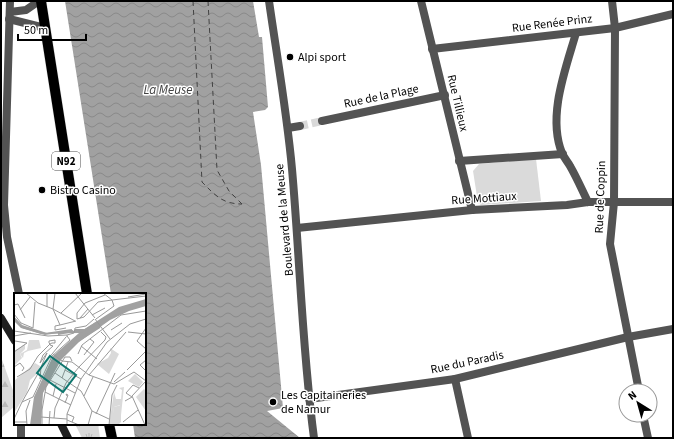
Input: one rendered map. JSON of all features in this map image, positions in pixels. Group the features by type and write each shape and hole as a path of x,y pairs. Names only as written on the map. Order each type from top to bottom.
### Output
{"main road":[{"name":"N92","path":"40,1 87,293"},
{"path":"1,318 14,339"},
{"path":"62,425 68,438"},
{"path":"109,425 112,438"}],"street":[{"path":"10,1 4,205 7,237 18,293"},
{"path":"10,16 26,10 40,1"},
{"name":"Boulevard de la Meuse","path":"270,1 288,128 297,228 309,399 314,438"},
{"name":"Rue Tillieux","path":"421,1 472,210"},
{"name":"Rue de Coppin","path":"612,1 615,28 614,202 610,244 637,383"},
{"name":"Rue Renée Prinz","path":"432,48 615,28 673,14"},
{"path":"10,16 45,28"},
{"path":"576,33 562,82 557,116 559,142 563,154 588,202"},
{"name":"Rue de la Plage","path":"322,121 445,95"},
{"path":"288,128 300,126"},
{"path":"459,161 563,154"},
{"name":"Rue Mottiaux","path":"297,228 472,210 567,205 588,202 673,202"},
{"name":"Rue du Paradis","path":"309,399 455,379 628,337 673,329"},
{"path":"455,379 468,438"},
{"path":"645,423 648,438"},
{"path":"21,425 21,438"}],"green space":[{"path":"536,159 541,201 481,205 478,203 473,171 479,164"},
{"path":"1,357 14,393 14,407 1,418"},
{"path":"76,425 98,425 100,438 82,438"}],"water":[{"name":"La Meuse","path":"65,1 253,1 259,37 262,37 268,107 265,110 253,112 261,165 283,408 267,411 300,438 135,438 133,425 146,425 146,293 111,293"}],"ferry route":[{"path":"193,1 202,182 219,198 235,204 242,204"},
{"path":"208,1 217,170 229,191 242,204"}],"tunnel":[{"path":"300,126 322,121"}],"place":[{"name":"Alpi sport","path":"290,57"},
{"name":"Bistro Casino","path":"42,190"},
{"name":"Les Capitaineries de Namur","path":"273,402"}]}
